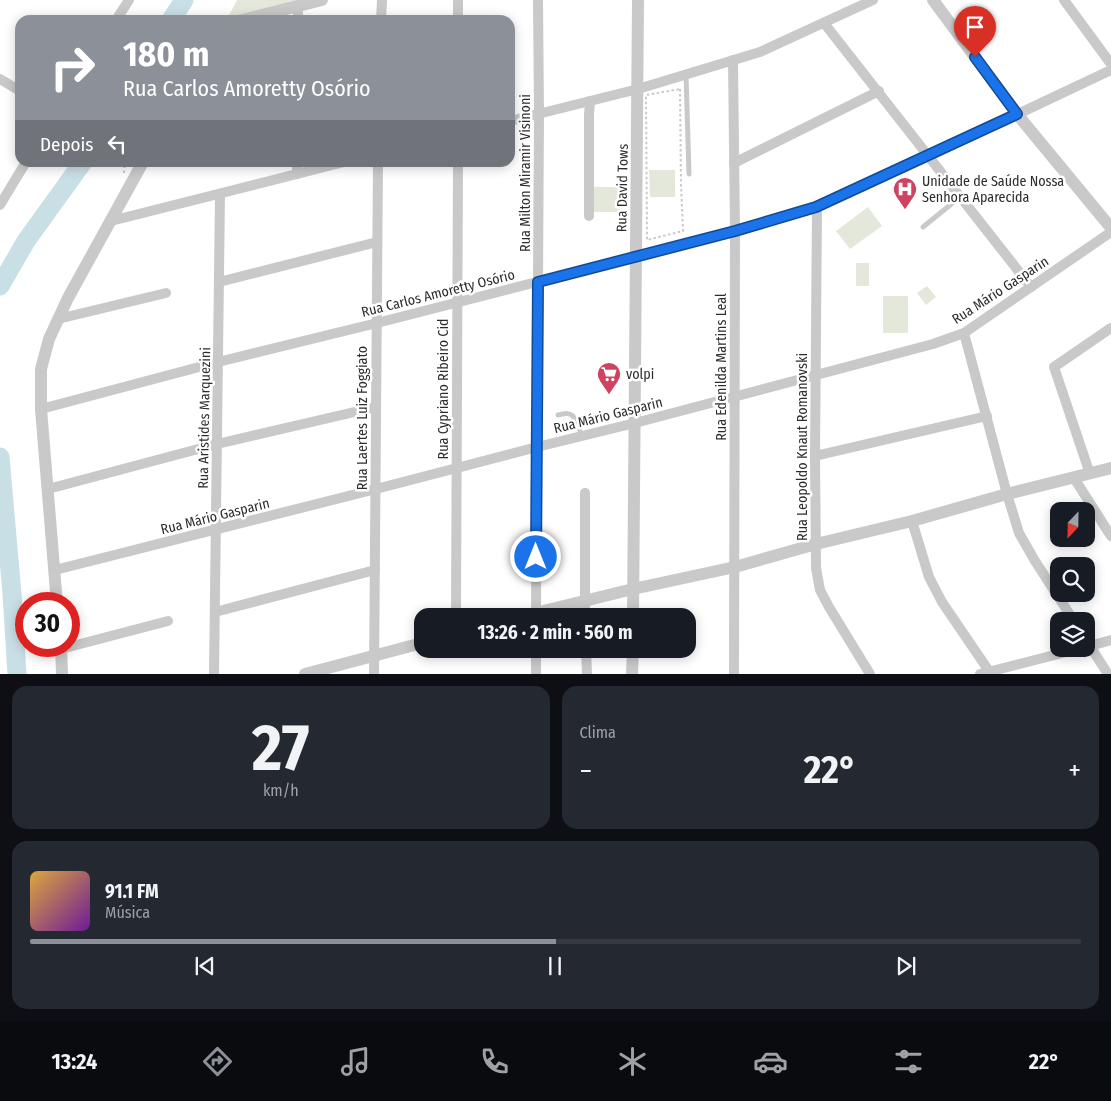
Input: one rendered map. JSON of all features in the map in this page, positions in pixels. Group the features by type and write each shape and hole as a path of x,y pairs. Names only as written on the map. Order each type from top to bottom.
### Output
{"street":[{"path":"119,15 128,0"},
{"path":"262,15 322,0"},
{"path":"381,15 382,0"},
{"path":"458,0 458,15"},
{"name":"Rua Milton Miramir Visinoni","path":"536,608 538,0"},
{"name":"Rua David Tows","path":"633,608 638,0"},
{"path":"515,120 638,89 760,52 873,0"},
{"path":"933,0 1017,114 1111,228"},
{"path":"1064,0 1111,64"},
{"path":"298,6 298,15"},
{"path":"824,23 1031,287"},
{"name":"Rua Edenilda Martins Leal","path":"733,60 735,231 734,674"},
{"name":"Rua Carlos Amoretty Osório","path":"41,409 218,362 735,231 816,207 1111,70"},
{"path":"0,79 15,89"},
{"path":"734,163 879,91"},
{"path":"589,216 588,115 590,101"},
{"path":"0,205 23,167"},
{"path":"56,592 41,409 42,369 49,339 58,319 140,167"},
{"path":"297,167 297,174"},
{"path":"111,221 324,167"},
{"name":"Rua Laertes Luiz Foggiato","path":"374,674 378,167"},
{"name":"Rua Cypriano Ribeiro Cid","path":"456,608 458,167"},
{"name":"Rua Aristides Marquezini","path":"214,674 220,194"},
{"name":"Rua Leopoldo Knaut Romanovski","path":"816,207 816,568 820,590 870,674"},
{"name":"Rua Mário Gasparin","path":"55,570 376,490 537,446 635,423 933,344 964,332 1111,232"},
{"path":"219,282 378,242"},
{"path":"58,319 166,293"},
{"path":"1090,474 1054,367 1111,328"},
{"path":"964,332 1019,533 1068,612"},
{"path":"48,489 217,444 376,407"},
{"path":"815,456 987,416"},
{"path":"558,608 633,589 735,567 816,544 912,522 1007,494 1111,468"},
{"path":"1074,478 1111,536"},
{"path":"584,608 585,492"},
{"path":"912,522 929,577 942,602 987,673 1050,656"},
{"path":"215,612 375,570"},
{"path":"80,643 168,621"},
{"path":"1095,643 1111,640"},
{"path":"305,674 414,645"},
{"path":"1095,654 1108,674"},
{"path":"61,657 62,674"},
{"path":"536,658 536,674"},
{"path":"586,658 587,674"},
{"path":"632,674 633,658"}],"lane":[{"path":"686,75 689,174"},
{"path":"923,226 960,197"},
{"path":"558,415 566,413 573,416 582,436"}],"path":[{"path":"680,89 683,231 646,240 646,96 680,89"}],"shaded area":[{"path":"237,0 304,0 243,15 229,15"},
{"path":"649,170 675,170 675,197 650,197"},
{"path":"592,187 620,187 621,212 592,212"},
{"path":"868,207 882,226 850,249 836,231"},
{"path":"856,263 869,263 869,286 856,286"},
{"path":"927,286 936,297 926,305 917,293"},
{"path":"883,296 908,296 908,333 883,333"}],"waterway":[{"path":"174,15 184,0"},
{"path":"0,286 26,241 79,167"},
{"path":"0,457 17,674"}],"place":[{"name":"Unidade de Saúde Nossa Senhora Aparecida","path":"905,210"},
{"name":"volpi","path":"609,395"}],"route":[{"path":"536,557 538,282 735,231 816,207 1017,114 975,57"}]}
